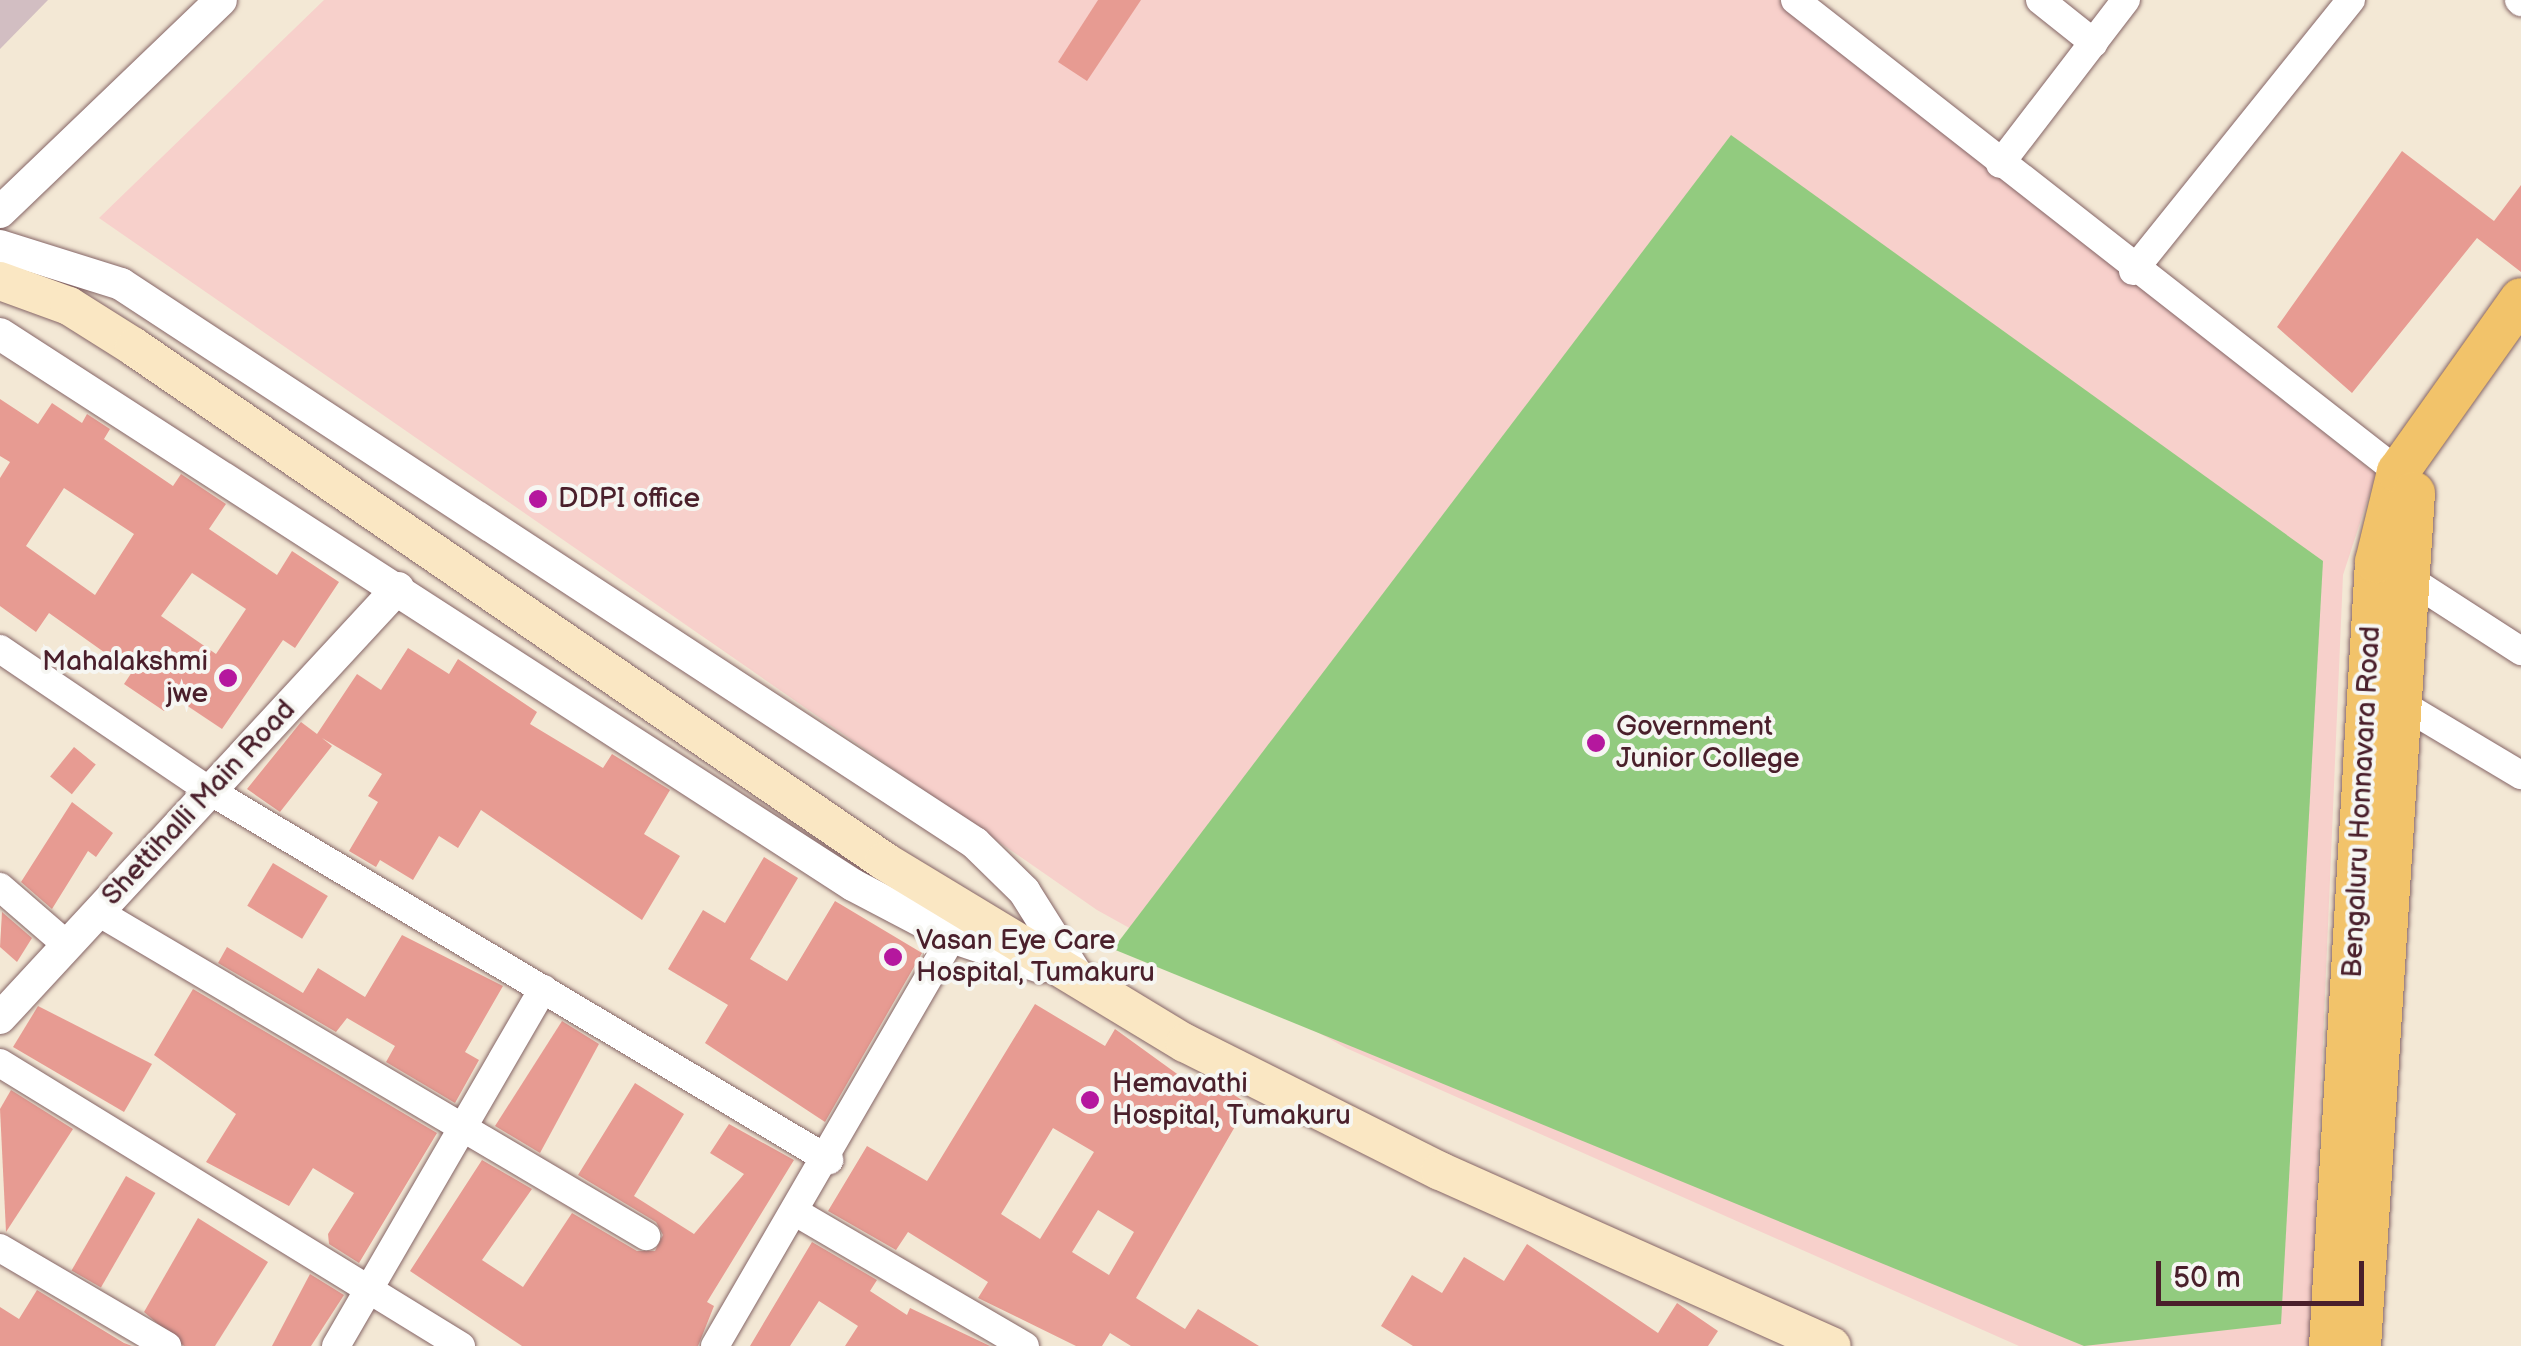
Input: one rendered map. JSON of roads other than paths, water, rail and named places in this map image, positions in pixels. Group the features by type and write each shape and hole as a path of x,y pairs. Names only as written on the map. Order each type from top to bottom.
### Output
{"main road":[{"path":"0,281 69,306 134,347 959,924 1080,980 1440,1171 1832,1346"},
{"name":"Bengaluru Honnavara Road","path":"2330,1346 2376,562 2398,472 2521,299"},
{"name":"Bengaluru Honnavara Road","path":"2360,1346 2413,494 2440,441 2521,336"}],"street":[{"path":"0,212 221,0"},
{"path":"1795,0 2133,272 2398,472"},
{"path":"2040,0 2094,43"},
{"path":"2000,164 2126,0"},
{"path":"2133,272 2351,0"},
{"path":"0,246 120,284 975,843 1024,891 1080,980"},
{"path":"0,334 853,885 959,924 829,1160 715,1346"},
{"path":"2408,578 2521,651"},
{"name":"Shettihalli Main Road","path":"0,1018 398,588"},
{"path":"0,649 210,791 829,1160"},
{"path":"2400,703 2521,775"},
{"path":"0,887 67,945"},
{"path":"98,912 646,1236"},
{"path":"336,1346 543,989"},
{"path":"0,1062 461,1346"},
{"path":"797,1213 1025,1346"},
{"path":"0,1248 166,1346"}],"place":[{"name":"DDPI office","path":"538,499"},
{"name":"Mahalakshmi jwe","path":"228,678"},
{"name":"Government Junior College","path":"1596,743"},
{"name":"Vasan Eye Care Hospital, Tumakuru","path":"893,957"},
{"name":"Hemavathi Hospital, Tumakuru","path":"1090,1100"}]}
